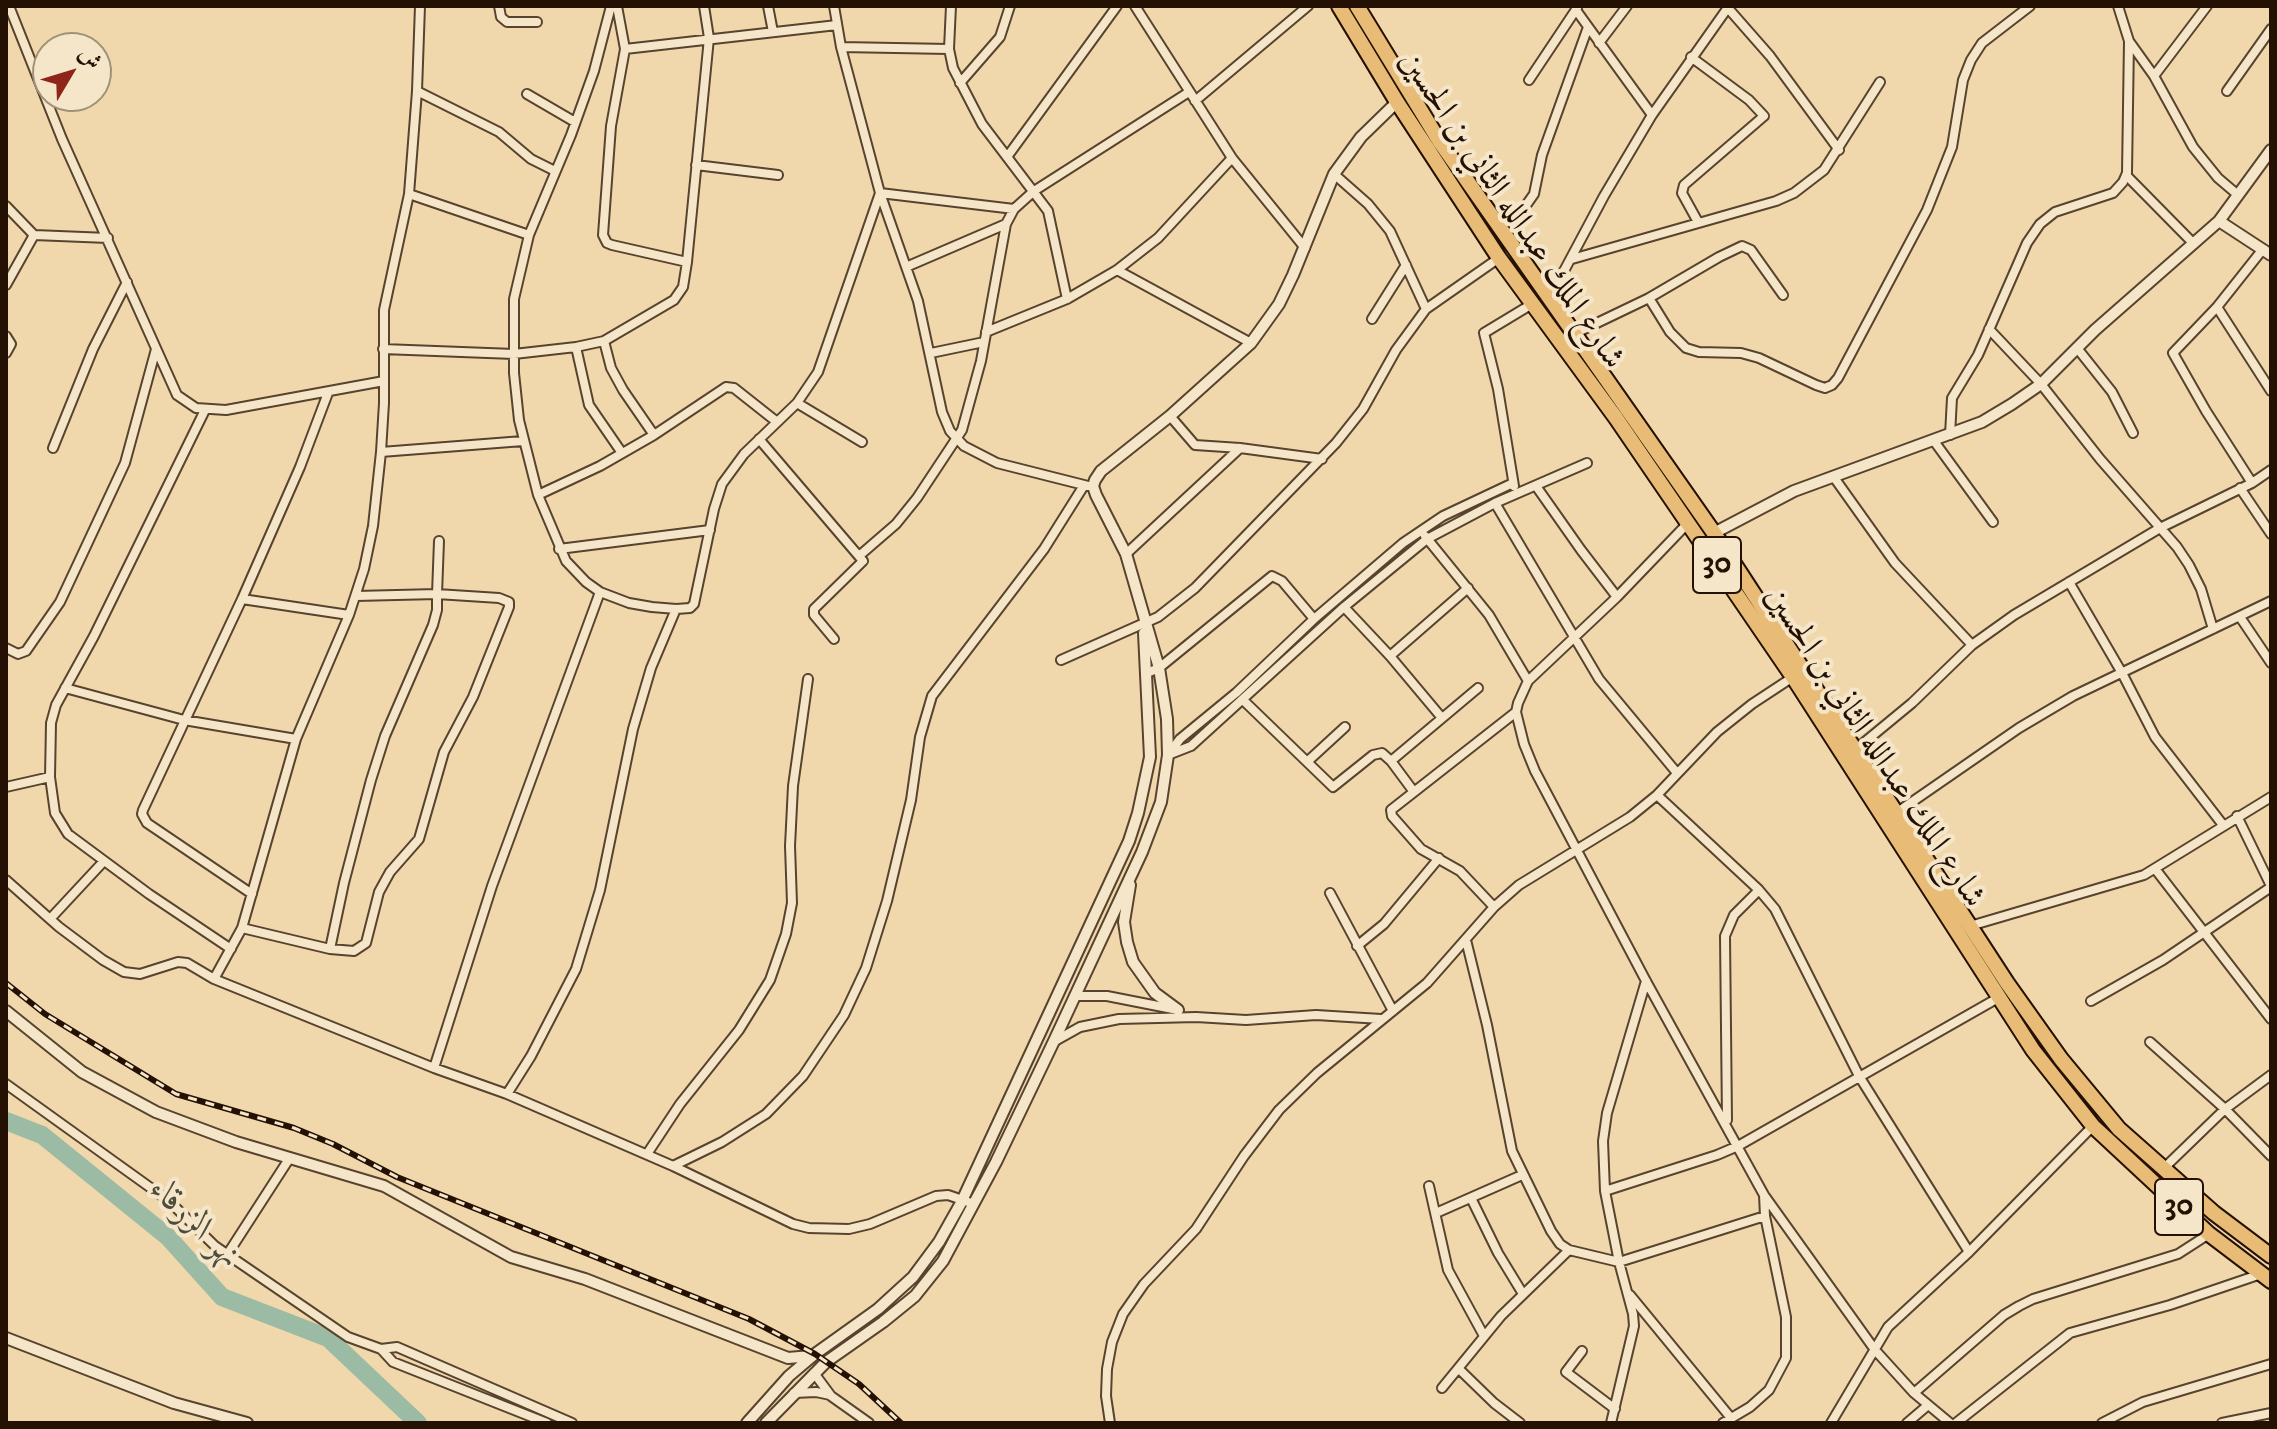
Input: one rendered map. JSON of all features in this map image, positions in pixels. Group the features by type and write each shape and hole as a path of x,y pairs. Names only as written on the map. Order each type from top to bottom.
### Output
{"main road":[{"name":"شارع الملك عبدالله الثاني بن الحسين","path":"1339,6 1397,102 1499,258 1688,523 1927,872 1998,998 2049,1072 2093,1126 2209,1234 2266,1278"},
{"name":"شارع الملك عبدالله الثاني بن الحسين","path":"1361,7 1418,109 1714,533 1896,813 1927,872"},
{"name":"شارع الملك عبدالله الثاني بن الحسين","path":"1948,905 1970,926 2041,1031 2098,1107 2214,1213 2271,1256"}],"street":[{"path":"9,6 62,139 177,395 190,405 205,410 226,410 384,381"},
{"path":"214,979 242,928 296,739 356,596 371,535 381,452 384,310 409,194 420,6"},
{"path":"499,6 501,17 507,22 537,22"},
{"path":"614,6 625,49 611,126 603,235 612,245 687,262"},
{"path":"614,6 594,71 529,235 514,299 514,354 523,441 538,495 559,549 580,577 600,592 629,603 676,609 690,608 694,604 722,484 759,439 797,403 818,372 880,193"},
{"path":"383,349 514,354 576,347 604,341 674,300 683,287 687,262 709,38 704,6"},
{"path":"768,6 773,32"},
{"path":"747,1423 789,1376 878,1309 913,1277 939,1242 963,1199 1129,841 1150,757 1143,611 1126,554 1088,486 997,463 972,451 957,441 942,412 931,353 880,193 841,47 834,6"},
{"path":"951,6 949,49 960,83 982,124 1044,203 1067,299"},
{"path":"960,83 1000,37 1010,6"},
{"path":"1007,157 1117,6"},
{"path":"1135,6 1232,158 1305,248"},
{"path":"1195,101 1308,6"},
{"path":"1599,43 1627,6"},
{"path":"1649,298 1670,332 1686,348 1699,352 1741,353 1759,358 1816,385 1825,388 1832,385 1927,210 1952,147 1963,80 1971,60 1982,43 2030,6"},
{"path":"2118,6 2129,41 2154,76 2193,147 2218,178 2238,195"},
{"path":"2154,76 2207,6"},
{"path":"1549,299 1652,115 1728,7 1770,56 1839,150"},
{"path":"1529,80 1577,8 1652,115"},
{"path":"625,49 837,25"},
{"path":"1498,227 1522,211 1534,194 1542,155 1588,27"},
{"path":"2227,91 2271,29"},
{"path":"1950,435 1952,398 1978,355 2027,243 2040,224 2055,212 2113,193 2123,182 2126,175 2129,41"},
{"path":"841,47 949,49"},
{"path":"1691,57 1738,91 1764,116 1684,185 1682,193 1698,222"},
{"path":"1572,259 1776,201 1794,193 1824,170 1880,82"},
{"path":"417,91 499,132 531,159 555,171"},
{"path":"859,556 896,524 957,441 976,382 1006,224 1014,209 1034,191 1189,92"},
{"path":"527,94 575,122"},
{"path":"673,1166 722,1142 766,1114 803,1076 844,1015 866,968 887,901 911,800 920,737 932,696 1101,471 1170,416 1251,343 1279,304 1334,174 1355,144 1397,102"},
{"path":"1714,533 1773,500 1996,415 2041,384 2219,221 2271,150"},
{"path":"986,332 1067,299 1117,270 1158,238 1232,158"},
{"path":"696,165 778,175"},
{"path":"1334,174 1382,219 1396,241 1426,309"},
{"path":"2126,175 2194,244"},
{"path":"880,193 1014,209"},
{"path":"409,194 529,235"},
{"path":"6,206 34,235 108,238"},
{"path":"2219,221 2267,252 2173,355 2252,483"},
{"path":"906,267 1006,224"},
{"path":"6,285 34,235"},
{"path":"1573,334 1649,298 1742,246 1751,250 1783,295"},
{"path":"1061,660 1164,614 1195,588 1322,459 1363,409 1396,350 1426,309 1499,258"},
{"path":"1372,319 1406,265"},
{"path":"1117,270 1251,343"},
{"path":"53,448 93,349 127,282"},
{"path":"1515,495 1498,389 1484,333 1532,304"},
{"path":"2217,307 2271,391"},
{"path":"1989,329 2041,384 2189,565 2201,589 2213,629"},
{"path":"6,336 11,344 6,353"},
{"path":"604,341 611,368 654,435"},
{"path":"931,353 984,342"},
{"path":"576,347 589,405 622,453"},
{"path":"2077,348 2112,392 2133,433"},
{"path":"6,648 18,654 26,651 60,602 125,463 156,349"},
{"path":"538,495 654,435 726,387 734,388 777,422"},
{"path":"252,894 153,827 142,814 242,599 300,467 328,393"},
{"path":"797,403 862,442"},
{"path":"205,410 94,636 56,705 51,723 50,777 58,820 68,834 231,949"},
{"path":"1170,416 1195,445 1322,459"},
{"path":"759,439 863,563 814,609 814,615 834,639"},
{"path":"381,452 523,441"},
{"path":"1934,441 1993,522"},
{"path":"1126,554 1240,448"},
{"path":"1150,757 1168,755 1191,746 1344,607 1427,539 1495,503 1587,463"},
{"path":"1855,750 1912,703 1972,645 2014,615 2160,528 2252,483 2271,470"},
{"path":"1833,476 1895,563 1972,645"},
{"path":"1168,755 1180,739 1236,693 1314,619 1420,530 1513,483"},
{"path":"1536,486 1617,597"},
{"path":"2240,488 2271,534"},
{"path":"1495,503 1614,700 1677,773"},
{"path":"1688,523 1575,639 1528,681 1516,712 1535,771 1764,1195 1875,1350 1927,1406 1953,1423 2070,1333 2266,1278"},
{"path":"559,549 710,530"},
{"path":"1420,530 1499,630 1528,681"},
{"path":"330,949 371,780 385,736 433,625 439,541"},
{"path":"1147,673 1159,668 1272,576 1282,581 1314,619"},
{"path":"2069,582 2155,737 2223,825"},
{"path":"1390,656 1468,588"},
{"path":"434,1068 492,886 600,592"},
{"path":"242,928 330,949 354,951 366,943 379,892 390,872 419,839 448,743 473,697 509,607 509,602 499,598 437,594 356,596"},
{"path":"242,599 349,615"},
{"path":"1896,813 2025,724 2073,696 2271,601"},
{"path":"1344,607 1442,718"},
{"path":"507,1094 531,1056 576,969 603,879 633,729 651,668 676,609"},
{"path":"2240,617 2271,663"},
{"path":"766,1423 824,1363 891,1317 915,1296 943,1261 1054,1041 1132,873 1161,802 1168,755 1167,719 1159,668 1145,624"},
{"path":"1110,1423 1106,1396 1107,1369 1112,1342 1123,1314 1144,1284 1196,1229 1279,1110 1317,1073 1427,983 1494,907 1519,885 1630,817 1657,795 1707,742 1752,704 1793,677"},
{"path":"647,1154 694,1085 739,1030 770,980 786,934 792,903 790,846 793,786 808,679"},
{"path":"65,688 184,720 296,739"},
{"path":"1391,761 1478,688"},
{"path":"1243,700 1333,787 1373,755 1382,753 1414,792"},
{"path":"1494,907 1460,871 1421,849 1392,816 1393,807 1516,712"},
{"path":"1308,761 1345,727"},
{"path":"6,787 50,777"},
{"path":"1657,795 1759,890 1787,929 1859,1076 1969,1252"},
{"path":"1970,926 2156,870 2271,797"},
{"path":"2091,1001 2204,933 2271,886 2237,816"},
{"path":"1357,946 1384,924 1439,858"},
{"path":"50,919 104,861"},
{"path":"2156,870 2271,1019"},
{"path":"1132,873 1124,922 1133,962 1164,1002 1196,1017"},
{"path":"6,880 50,919 103,960 124,972 140,974 183,962 214,979 434,1068 507,1094 647,1154 793,1224 809,1228 849,1229 870,1224 936,1196 948,1195 974,1204"},
{"path":"1727,1124 1725,936 1734,915 1759,890"},
{"path":"1330,893 1393,1011"},
{"path":"1466,940 1487,1025 1507,1129 1522,1175 1560,1244 1569,1250 1619,1262 1765,1216"},
{"path":"1611,1423 1634,1326 1630,1295 1619,1262 1605,1191 1603,1141 1607,1113 1646,981"},
{"path":"1058,996 1107,996 1178,1010"},
{"path":"1605,1191 1738,1146 1998,998"},
{"path":"6,1011 82,1072 177,1121 289,1159 369,1180 511,1257 585,1279 782,1356 801,1359 813,1355"},
{"path":"1054,1041 1096,1021 1196,1017 1246,1020 1316,1015 1381,1019"},
{"path":"2150,1042 2225,1109 2271,1156"},
{"path":"2163,1169 2225,1109 2271,1075"},
{"path":"6,1084 160,1195 208,1241 348,1337 381,1349 397,1347 409,1351 572,1423"},
{"path":"1831,1423 1882,1335 1893,1322 1969,1252 2093,1126"},
{"path":"227,1255 289,1159"},
{"path":"1436,1213 1522,1175"},
{"path":"1429,1186 1450,1275 1484,1336"},
{"path":"1630,1295 1727,1420 1750,1407 1769,1390 1786,1358 1788,1337 1784,1299 1765,1216 1764,1195"},
{"path":"1471,1198 1498,1253 1523,1294"},
{"path":"1914,1393 2004,1315 2019,1306 2178,1254 2209,1234"},
{"path":"1442,1388 1484,1336 1569,1250"},
{"path":"6,1338 174,1403 247,1423"},
{"path":"381,1349 393,1362 547,1423"},
{"path":"403,1366 409,1351"},
{"path":"1582,1351 1566,1372 1615,1409"},
{"path":"813,1355 824,1363"},
{"path":"782,1356 789,1368 789,1376"},
{"path":"2102,1423 2143,1402 2271,1364"},
{"path":"1459,1369 1506,1414 1520,1423"},
{"path":"814,1373 831,1396 869,1423"},
{"path":"794,1393 816,1392 831,1396"},
{"path":"1907,1423 1927,1406"},
{"path":"2222,1423 2271,1413"}],"waterway":[{"name":"نهر الزرقاء","path":"6,1121 42,1135 168,1237 222,1297 328,1338 418,1423"}],"railway":[{"path":"6,983 45,1014 176,1094 294,1128 397,1177 749,1319 815,1354 859,1384 901,1423"}]}
